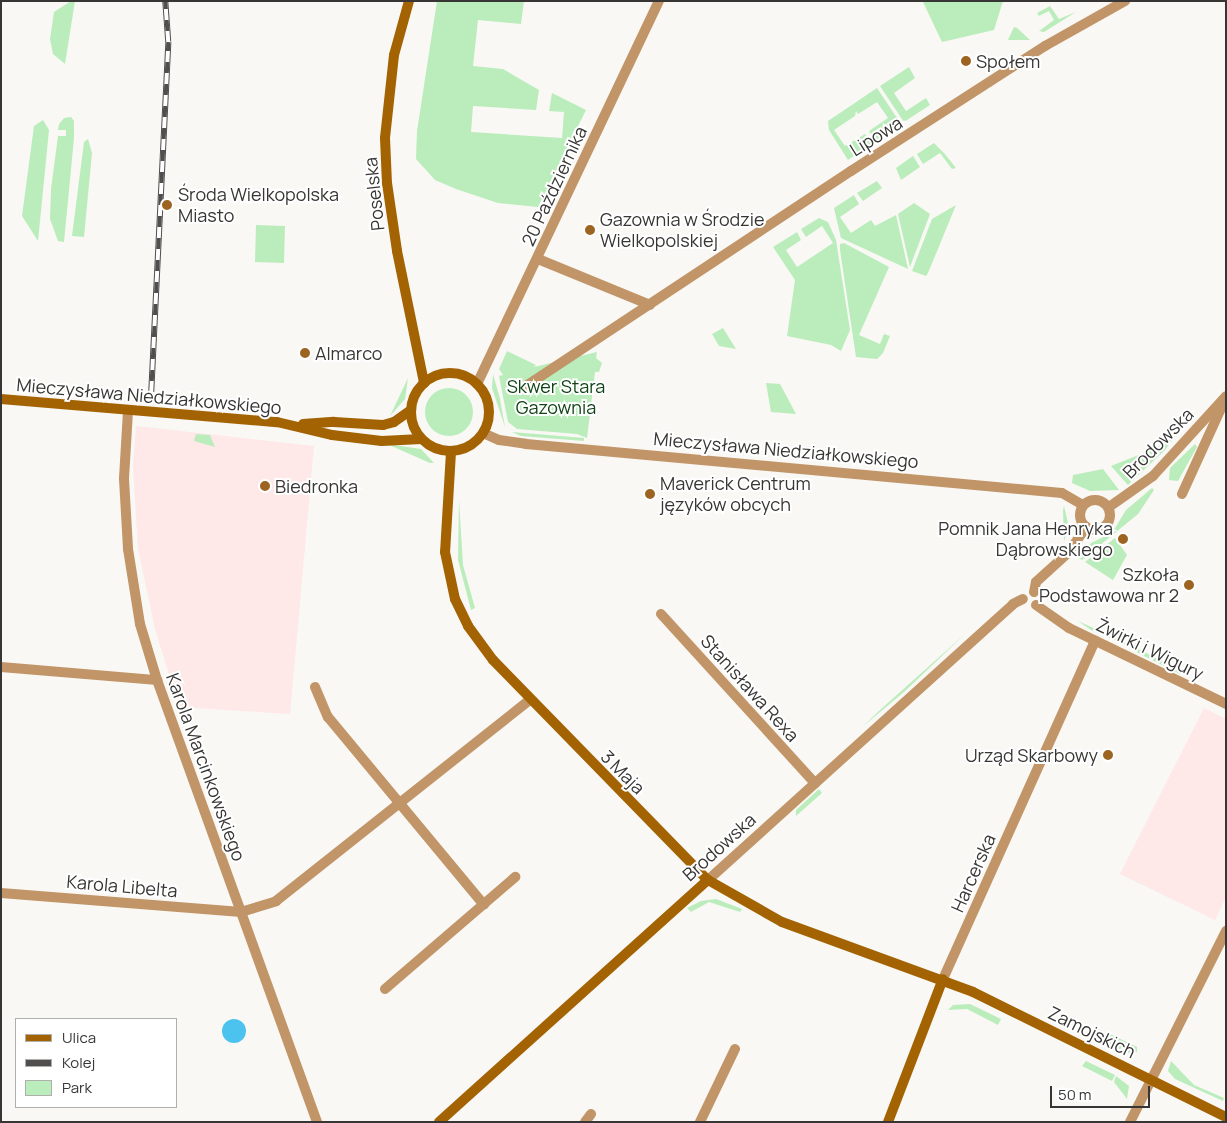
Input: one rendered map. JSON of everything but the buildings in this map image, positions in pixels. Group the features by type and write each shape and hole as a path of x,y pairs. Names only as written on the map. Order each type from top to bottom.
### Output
{"street":[{"name":"Poselska","path":"409,1 394,55 385,138 387,183 397,251 424,383"},
{"name":"20 Października","path":"477,384 660,1"},
{"name":"Lipowa","path":"520,390 1045,46 1125,1"},
{"path":"538,259 650,306"},
{"path":"451,373 477,384 489,407 483,433 471,445 450,452 435,448 421,439 412,422 411,410 415,395 424,383 451,373"},
{"path":"1182,494 1211,436 1226,397"},
{"name":"Brodowska","path":"1109,507 1153,476 1226,397"},
{"name":"Mieczysława Niedziałkowskiego","path":"1,400 294,424 334,422 383,425 394,422 411,410"},
{"name":"Karola Marcinkowskiego","path":"128,411 124,479 128,549 140,624 157,680 317,1122"},
{"name":"Mieczysława Niedziałkowskiego","path":"294,424 332,435 382,441 421,439"},
{"name":"Mieczysława Niedziałkowskiego","path":"483,433 499,440 526,444 1062,492 1083,505"},
{"name":"3 Maja","path":"450,452 445,552 455,599 479,643 530,700 708,880 782,922 943,980"},
{"path":"1097,499 1109,507 1108,524 1102,529 1086,527 1081,521 1083,505 1097,499"},
{"path":"1034,592 1036,582 1068,553 1086,527"},
{"path":"1027,592 1034,592 1039,598 1036,605 1027,606 1023,599 1027,592"},
{"name":"Brodowska","path":"439,1122 815,783 1023,599"},
{"name":"Żwirki i Wigury","path":"1036,605 1044,613 1095,640 1226,704"},
{"name":"Stanisława Rexa","path":"661,614 815,783"},
{"name":"Harcerska","path":"888,1122 943,980 1095,640"},
{"path":"1,667 157,680"},
{"path":"315,687 328,717 484,905"},
{"path":"241,912 276,901 530,700"},
{"path":"385,988 515,878"},
{"name":"Karola Libelta","path":"1,893 241,912"},
{"path":"1130,1122 1149,1079 1226,931"},
{"name":"Zamojskich","path":"943,980 1226,1117"},
{"path":"700,1122 735,1049"}],"shaded area":[{"path":"136,426 314,446 290,714 179,707 155,629 138,548 133,467"},
{"path":"1204,708 1226,719 1226,897 1215,920 1120,874"}],"green space":[{"path":"71,1 75,1 65,64 53,54 50,39 54,12"},
{"path":"437,1 524,1 521,24 478,20 473,66 503,69 539,90 536,110 473,106 471,132 562,138 564,112 549,111 552,93 586,110 538,207 498,203 456,189 435,180 416,159 417,131"},
{"path":"1003,1 994,30 942,42 923,2"},
{"path":"1050,6 1059,19 1076,12 1044,32 1039,31 1054,20 1049,11 1039,16 1037,13"},
{"path":"1014,27 1017,28 1030,40 1008,40"},
{"path":"909,67 915,78 894,93 906,111 926,98 930,105 904,122 880,86"},
{"path":"877,88 901,124 875,141 869,131 888,118 877,102 858,114 856,111 855,116 834,130 845,146 865,134 871,144 848,160 829,130 828,121"},
{"path":"71,117 74,121 74,138 64,242 58,241 50,219 51,189 58,136 66,136 66,130 58,130 59,124 64,118"},
{"path":"43,120 49,130 38,241 22,216 34,126"},
{"path":"88,139 92,153 84,237 72,236 84,142"},
{"path":"934,143 956,168 952,169 940,153 923,164 917,154"},
{"path":"913,156 920,167 901,180 896,168"},
{"path":"877,181 882,188 863,201 857,193"},
{"path":"854,195 859,204 840,217 851,233 871,220 875,226 896,215 908,269 841,238 834,208"},
{"path":"914,203 930,214 910,267 898,214"},
{"path":"956,205 926,276 912,271 932,219"},
{"path":"819,218 828,222 836,240 850,330 841,351 831,345 787,336 795,280 773,247 797,232 801,240 786,250 797,267 833,243 822,226 806,237 801,229"},
{"path":"256,225 285,226 284,263 255,262"},
{"path":"844,243 889,267 859,335 880,344 884,334 890,336 883,353 877,359 856,357 840,250 840,244"},
{"path":"723,328 736,349 719,346 712,334"},
{"name":"Skwer Stara Gazownia","path":"507,351 536,365 534,367 597,352 596,358 602,363 599,372 595,372 587,438 577,434 517,429 508,422 499,376 503,375 499,369"},
{"path":"493,374 500,399 505,427 492,388"},
{"path":"408,378 405,399 390,416"},
{"path":"766,383 780,384 796,414 771,412"},
{"path":"449,388 458,390 466,395 471,403 473,412 471,421 466,429 458,434 449,436 440,434 432,429 427,421 425,412 427,403 432,395 440,390"},
{"path":"1179,431 1165,450 1128,485 1111,466 1156,448"},
{"path":"512,432 584,438 584,441 521,436"},
{"path":"196,434 210,435 215,447 194,441"},
{"path":"387,444 421,449 434,463 430,463"},
{"path":"1195,444 1197,447 1178,481 1169,480 1170,468"},
{"path":"1103,469 1119,490 1090,491 1072,483 1073,475"},
{"path":"1152,488 1154,490 1138,514 1082,560 1077,557 1091,543 1112,533 1126,510"},
{"path":"459,500 463,565 475,608 471,610 458,560"},
{"path":"1064,506 1069,527 1064,541 1063,510"},
{"path":"1115,538 1127,555 1113,580 1085,562"},
{"path":"1078,621 1124,642 1126,645 1091,630"},
{"path":"965,634 904,692 862,727 880,710"},
{"path":"1136,648 1182,671 1180,674 1132,650"},
{"path":"819,789 822,793 796,816 796,810"},
{"path":"716,899 742,909 740,912 709,902 691,912 687,908 701,901"},
{"path":"970,1004 1001,1019 998,1025 967,1009 948,1010 953,1005"},
{"path":"1108,1033 1137,1047 1137,1052 1128,1053 1104,1041"},
{"path":"1086,1061 1115,1075 1112,1081 1082,1066"},
{"path":"1171,1061 1194,1085 1224,1098 1223,1101 1175,1079 1168,1071"},
{"path":"1116,1076 1129,1086 1127,1099 1114,1082"}],"water":[{"path":"234,1019 239,1020 245,1026 245,1036 239,1042 234,1043 229,1042 223,1036 222,1031 223,1026 229,1020"}],"railway":[{"path":"151,392 168,42 165,1"}],"place":[{"name":"Społem","path":"966,61"},
{"name":"Środa Wielkopolska Miasto","path":"167,205"},
{"name":"Gazownia w Środzie Wielkopolskiej","path":"590,230"},
{"name":"Almarco","path":"305,353"},
{"name":"Biedronka","path":"265,486"},
{"name":"Maverick Centrum języków obcych","path":"650,494"},
{"name":"Pomnik Jana Henryka Dąbrowskiego","path":"1123,539"},
{"name":"Szkoła Podstawowa nr 2","path":"1189,585"},
{"name":"Urząd Skarbowy","path":"1108,755"}]}
